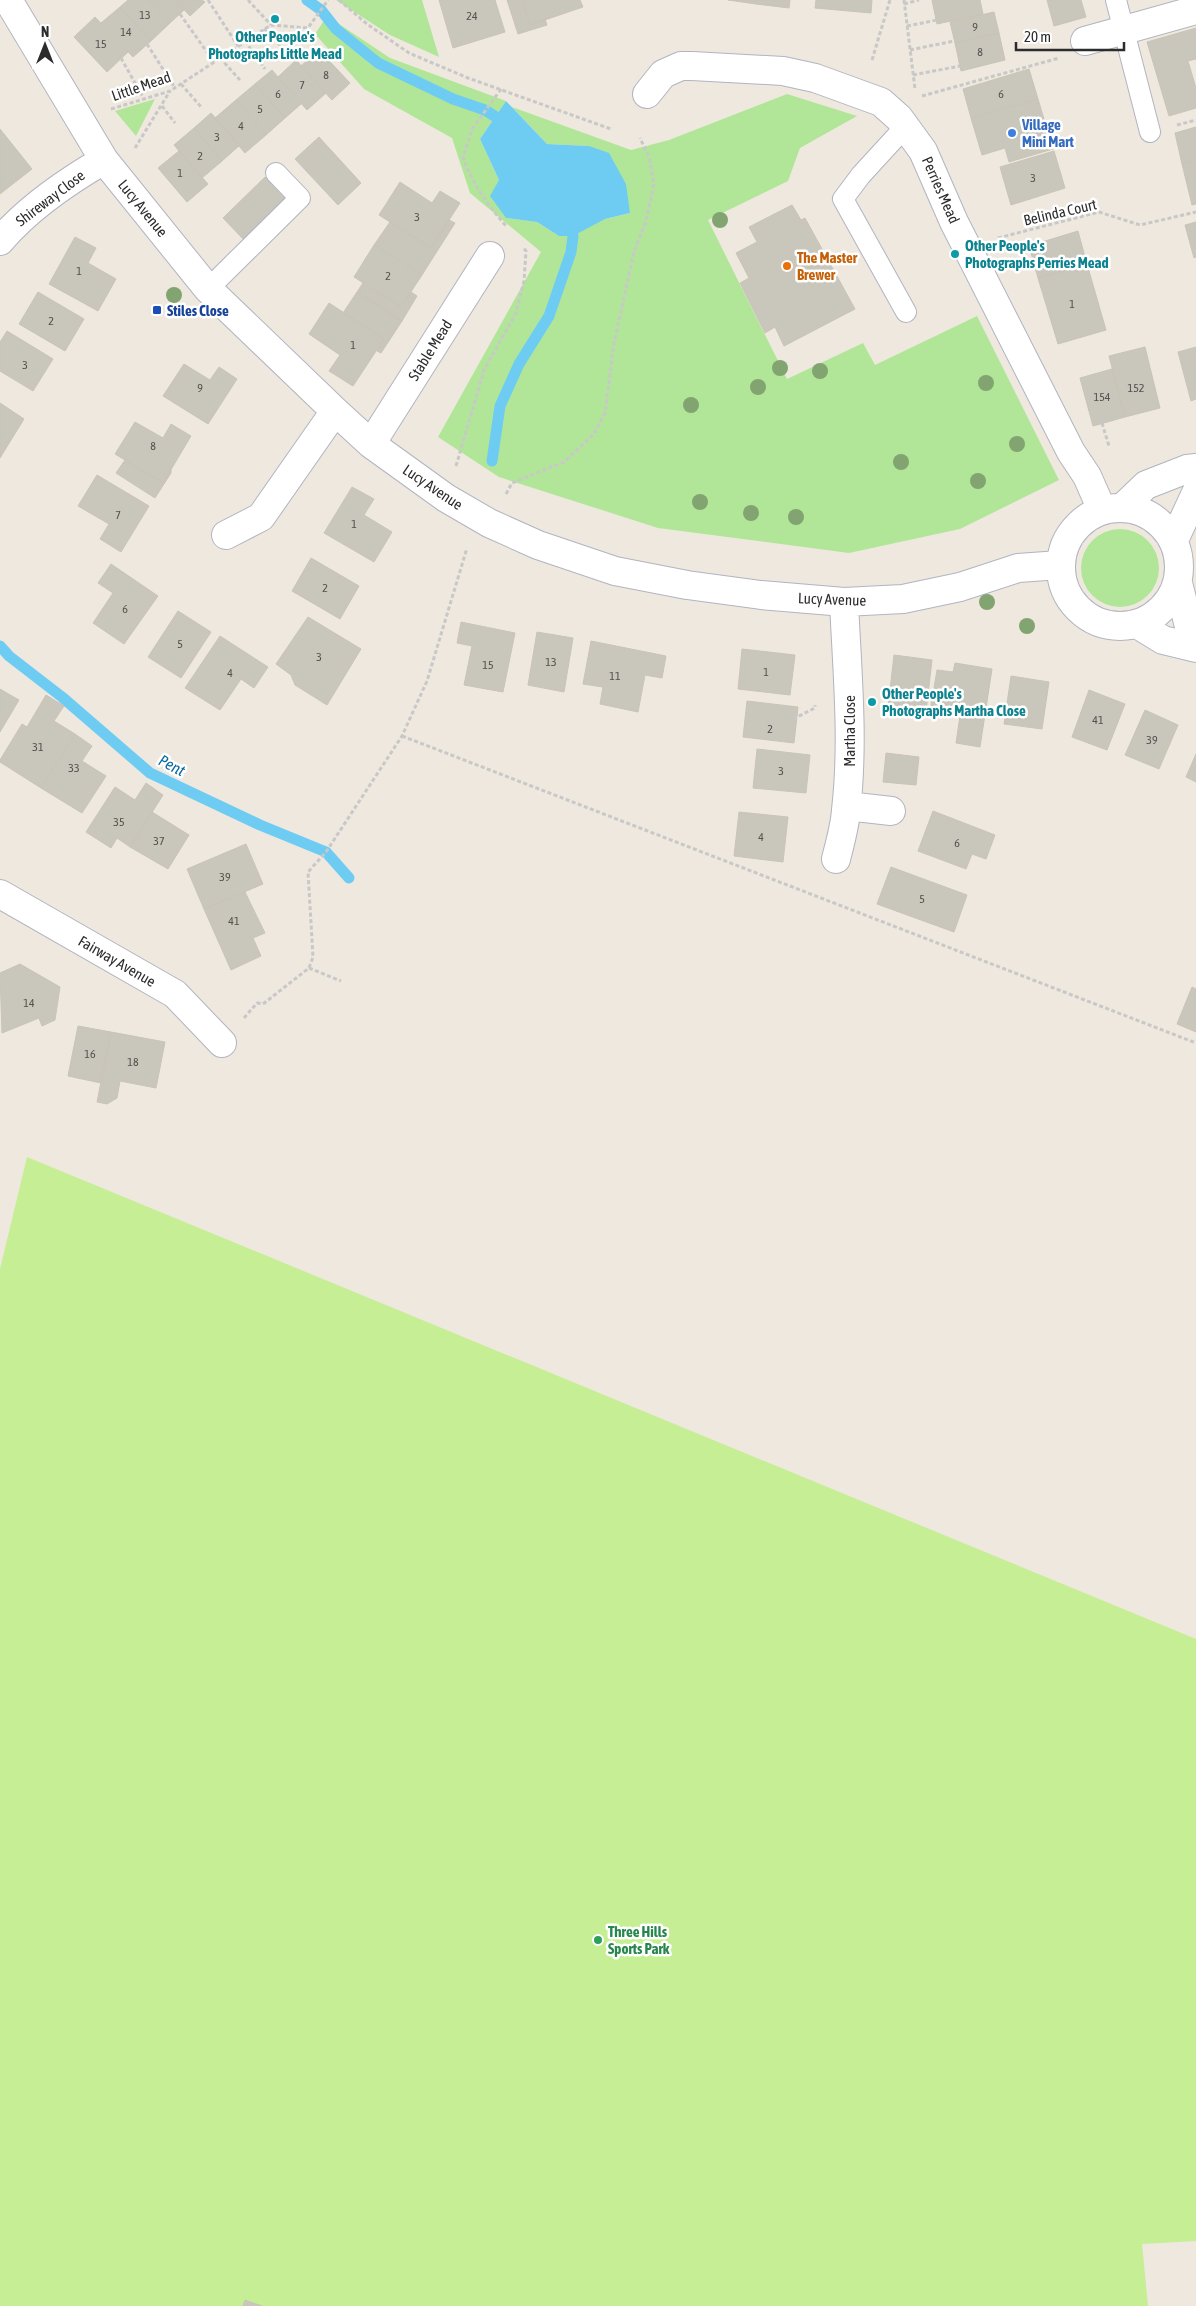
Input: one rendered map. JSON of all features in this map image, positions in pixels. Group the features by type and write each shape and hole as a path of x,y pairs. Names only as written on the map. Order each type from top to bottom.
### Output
{"street":[{"name":"Lucy Avenue","path":"8,0 104,160 208,289 334,412 372,444 446,498 483,520 538,545 615,570 724,590 844,602 903,599 960,587 1018,568 1060,564"},
{"path":"1086,41 1123,29 1196,10"},
{"name":"Perries Mead","path":"647,94 662,74 681,66 784,71 815,78 881,102 899,118 923,151 954,222 1071,452 1112,509"},
{"name":"Shireway Close","path":"0,241 15,224 66,184 104,160"},
{"name":"Stable Mead","path":"372,444 490,256"},
{"path":"226,535 262,517 334,412"},
{"path":"1112,509 1134,509 1149,515 1165,527 1175,538 1180,563 1178,583 1169,602 1156,615 1137,624 1119,627 1106,624 1083,614 1070,600 1063,585 1060,564 1064,547 1073,530 1086,518 1112,509 1146,485 1187,469 1196,468"},
{"path":"1175,538 1196,493"},
{"path":"1137,624 1163,640 1195,647 1178,583"},
{"name":"Martha Close","path":"836,859 847,806 850,755 850,700 844,602"},
{"path":"847,806 891,811"},
{"name":"Fairway Avenue","path":"0,894 175,994 222,1044"}],"lane":[{"path":"1116,0 1150,132"},
{"path":"906,127 861,175 843,199 906,312"},
{"path":"208,289 300,198 276,173"}],"path":[{"path":"208,0 238,46"},
{"path":"248,0 270,25 308,28 328,0"},
{"path":"339,0 367,24 409,53 468,78 501,88 611,129"},
{"path":"872,60 890,0"},
{"path":"915,88 904,2 919,0"},
{"path":"180,14 214,62"},
{"path":"907,26 937,20"},
{"name":"Little Mead","path":"104,111 170,91 270,25"},
{"path":"264,29 292,58"},
{"path":"244,41 265,69"},
{"path":"910,50 954,41"},
{"path":"921,96 1075,53 1086,41"},
{"path":"147,44 175,88"},
{"path":"121,58 144,99"},
{"path":"220,58 240,80"},
{"path":"913,75 960,66"},
{"path":"180,84 202,108"},
{"path":"472,129 501,88"},
{"path":"134,150 170,91"},
{"path":"162,106 175,123"},
{"path":"222,1044 257,1003 263,1004 309,968 314,957 308,872 326,852 402,736 427,681 453,600 459,570 483,520 512,483 564,462 593,435 605,413 614,343 634,252 646,221 654,184 649,157 640,138"},
{"name":"Belinda Court","path":"995,239 1099,212 1140,226 1196,212"},
{"path":"1102,423 1110,452"},
{"path":"796,720 795,718 815,708 816,700"},
{"path":"402,736 1196,1043"},
{"path":"309,968 341,981"}],"green space":[{"path":"336,0 422,0 439,57 390,35"},
{"path":"327,16 390,58 506,101 480,139 499,180 506,218 537,222 559,236 605,219 630,213 589,146 547,144 512,107 631,150 669,140 787,94 857,116 800,148 788,181 708,220 787,379 863,343 875,365 977,316 1059,480 960,529 849,553 658,528 499,477 438,437 541,252 470,193 452,138 364,89 315,34"},
{"path":"155,99 136,136 115,111"},
{"path":"1112,529 1128,529 1142,535 1153,546 1159,560 1159,576 1153,590 1142,601 1128,607 1112,607 1098,601 1087,590 1081,576 1081,560 1087,546 1098,535"},
{"name":"Three Hills Sports Park","path":"27,1157 1196,1639 1196,2241 1142,2244 1148,2306 0,2306 0,1269"}],"water":[{"path":"506,101 547,144 589,146 609,153 626,184 630,213 605,219 573,236 559,236 537,222 506,218 490,196 499,180 480,139"}],"building":[{"path":"128,0 149,0 170,23 151,41 120,7"},
{"path":"149,0 175,0 184,10 170,23"},
{"path":"175,0 202,0 205,2 190,16"},
{"path":"439,0 495,0 505,32 453,48"},
{"path":"507,0 522,0 530,25 545,19 547,25 518,34"},
{"path":"522,0 580,0 583,7 530,25"},
{"path":"728,0 757,0 756,4"},
{"path":"757,0 790,0 789,8 756,4"},
{"path":"816,0 872,0 871,13 815,8"},
{"path":"932,0 980,0 983,14 937,24"},
{"path":"1047,0 1081,0 1086,17 1054,26"},
{"path":"120,7 151,41 133,57 101,23"},
{"path":"994,12 999,33 955,43 950,22"},
{"path":"95,17 128,52 107,72 74,37"},
{"path":"1196,28 1196,59 1188,61 1196,88 1196,108 1169,116 1147,42"},
{"path":"999,33 1005,60 961,71 955,43"},
{"path":"319,50 350,83 332,100 301,66"},
{"path":"296,60 326,93 307,110 278,77"},
{"path":"1029,69 1038,99 971,118 963,89"},
{"path":"272,70 301,104 285,118 255,84"},
{"path":"255,84 285,118 266,135 236,100"},
{"name":"Village Mini Mart","path":"1038,99 1053,149 1009,162 1005,148 982,155 971,118"},
{"path":"236,100 266,135 245,153 215,118"},
{"path":"211,113 240,145 222,161 194,128"},
{"path":"1196,127 1196,161 1182,164 1175,133"},
{"path":"194,128 222,161 202,178 174,145"},
{"path":"0,129 32,169 0,194"},
{"path":"319,137 361,183 338,205 295,159"},
{"path":"179,151 208,184 187,202 158,168"},
{"path":"1054,151 1065,188 1011,205 1000,167"},
{"path":"1196,161 1196,204 1192,205 1182,164"},
{"path":"265,177 287,200 245,241 223,218"},
{"path":"400,182 432,203 440,191 460,203 431,248 379,215"},
{"name":"The Master Brewer","path":"792,205 801,220 805,218 855,309 784,346 775,327 765,333 740,283 749,278 736,253 757,242 749,227"},
{"path":"449,220 455,223 422,275 374,245 390,222 431,248"},
{"path":"1196,222 1196,257 1194,258 1185,225"},
{"path":"1078,231 1087,264 1038,278 1029,246"},
{"path":"75,237 96,248 88,263 116,279 98,311 49,284"},
{"path":"374,245 422,275 401,307 354,277"},
{"path":"1087,264 1106,330 1058,344 1038,278"},
{"path":"363,283 401,307 411,292 417,296 402,321 357,292"},
{"path":"38,292 84,319 65,351 19,324"},
{"path":"357,292 402,321 381,353 377,351 384,339 343,313"},
{"path":"329,303 384,339 353,386 329,371 340,355 309,334"},
{"path":"7,331 53,359 33,391 0,371 0,342"},
{"path":"1145,347 1160,408 1125,417 1109,356"},
{"path":"1196,347 1196,399 1191,401 1178,352"},
{"path":"184,364 210,380 219,367 237,379 208,424 163,396"},
{"path":"1112,369 1125,417 1093,426 1080,378"},
{"path":"0,403 24,419 0,458"},
{"path":"135,422 163,438 171,424 191,436 163,483 115,454"},
{"path":"125,460 163,483 171,469 171,473 155,498 116,473"},
{"path":"97,475 149,506 121,552 100,539 109,524 78,506"},
{"path":"352,487 374,499 364,515 392,532 374,562 324,533"},
{"path":"311,558 359,586 340,619 292,591"},
{"path":"111,564 158,596 124,644 93,623 113,593 98,583"},
{"path":"178,611 211,632 181,678 148,657"},
{"path":"308,617 361,649 327,705 295,685 291,675 276,664"},
{"path":"461,622 515,633 503,692 464,685 472,646 457,643"},
{"path":"537,632 573,638 564,692 528,685"},
{"path":"220,636 268,667 254,688 241,679 220,710 185,688"},
{"path":"591,641 666,656 662,678 645,675 638,712 600,704 603,687 583,684"},
{"path":"742,649 795,655 790,695 738,689"},
{"path":"894,655 932,660 926,712 888,707"},
{"path":"955,663 992,669 980,747 956,743 960,716 930,712 937,670 953,672"},
{"path":"1011,676 1049,682 1042,729 1004,724"},
{"path":"0,689 19,700 0,732"},
{"path":"1089,690 1125,704 1107,750 1072,737"},
{"path":"46,695 64,706 54,721 75,734 41,788 0,762 0,760 22,724 27,727"},
{"path":"747,701 798,707 794,743 743,737"},
{"path":"1145,710 1178,725 1159,769 1125,755"},
{"path":"75,734 92,746 82,761 106,776 82,813 41,788"},
{"path":"757,749 810,755 806,793 753,788"},
{"path":"886,753 919,757 916,785 883,782"},
{"path":"1196,754 1196,782 1186,777"},
{"path":"146,783 163,795 130,847 117,838 111,848 86,832 115,787 135,800"},
{"path":"933,811 995,835 986,859 972,854 966,869 918,851"},
{"path":"152,812 189,835 168,869 130,847"},
{"path":"739,812 788,817 783,862 734,856"},
{"path":"246,844 263,884 204,909 187,869"},
{"path":"891,867 967,895 954,932 877,904"},
{"path":"245,892 265,933 253,938 261,956 231,970 204,909"},
{"path":"20,964 60,987 55,1020 42,1026 39,1018 2,1033 0,973"},
{"path":"1192,987 1196,989 1196,1032 1177,1024"},
{"path":"78,1026 111,1032 101,1083 68,1076"},
{"path":"111,1032 165,1042 156,1088 120,1081 117,1098 107,1104 97,1102"},
{"path":"245,2300 262,2306 243,2306"}],"waterway":[{"path":"307,0 321,10 336,29 378,63 453,99 485,110 496,117"},
{"path":"492,461 500,406 519,364 549,316 571,252 573,236"},
{"name":"Pent","path":"0,646 9,656 62,697 150,773 260,825 326,852 349,878"}],"place":[{"name":"Other People's Photographs Little Mead","path":"275,19"},
{"name":"Village Mini Mart","path":"1012,133"},
{"name":"Other People's Photographs Perries Mead","path":"955,254"},
{"name":"The Master Brewer","path":"787,266"},
{"name":"Stiles Close","path":"157,310"},
{"name":"Other People's Photographs Martha Close","path":"872,702"},
{"name":"Three Hills Sports Park","path":"598,1940"}]}
